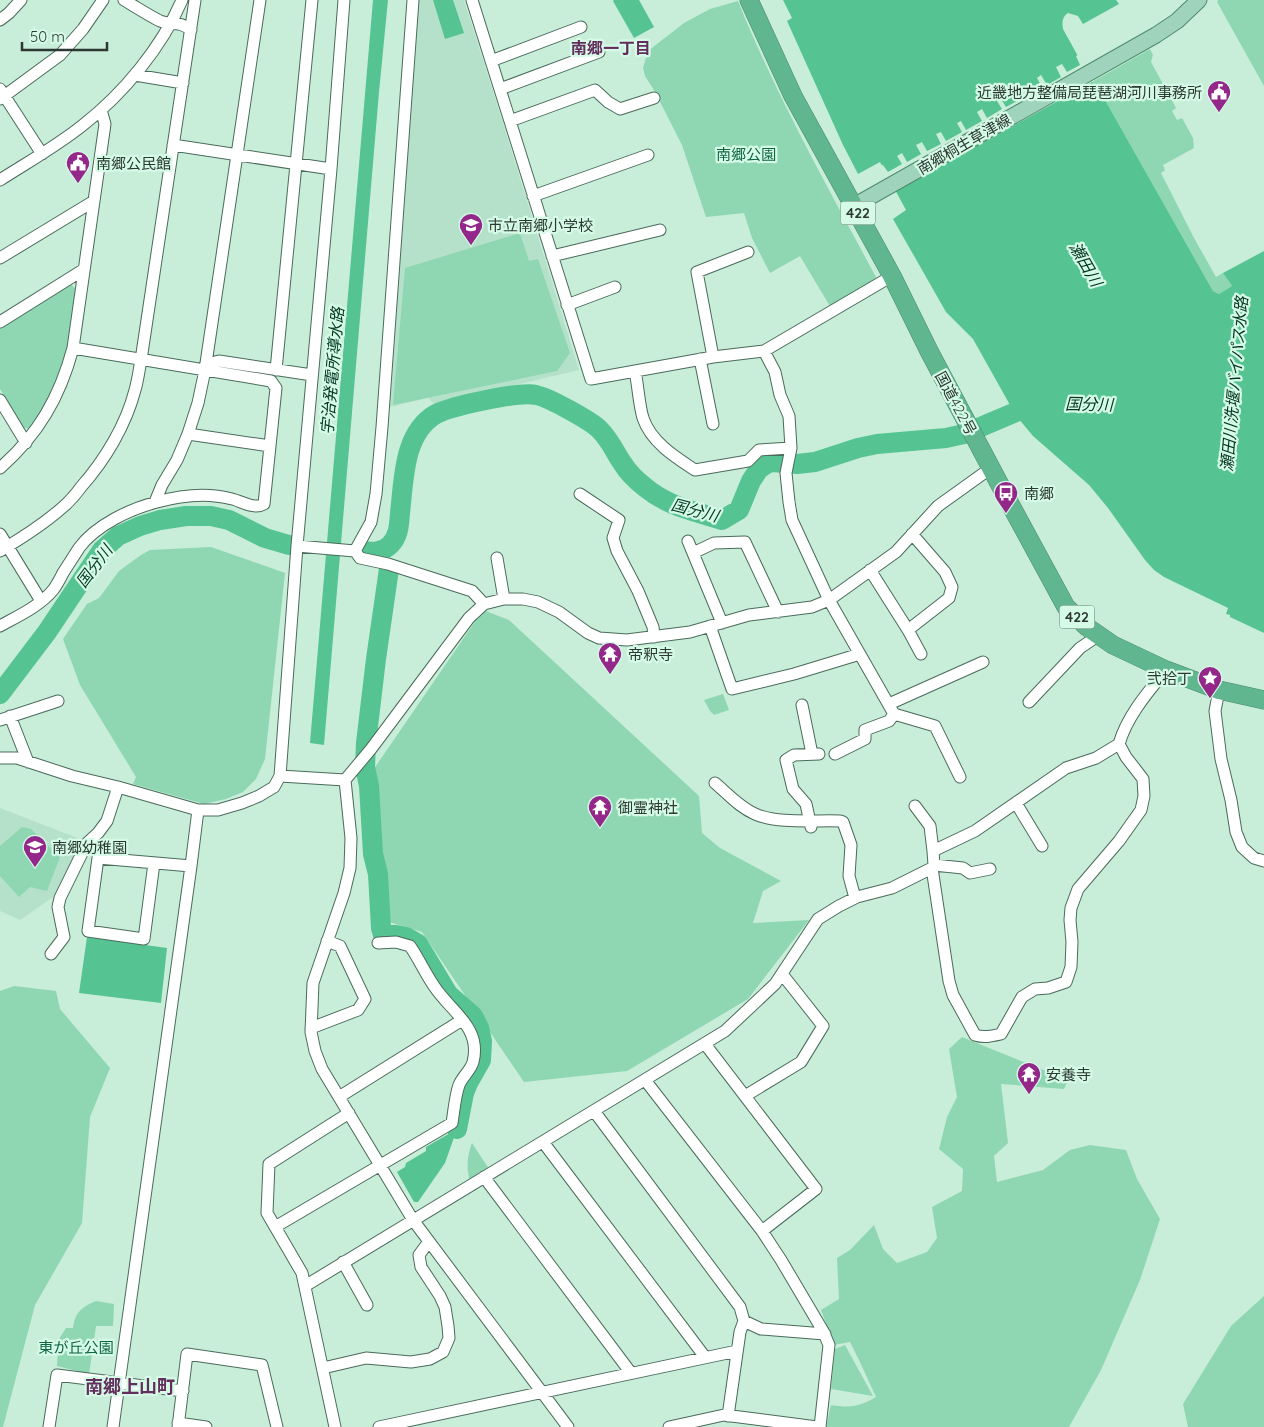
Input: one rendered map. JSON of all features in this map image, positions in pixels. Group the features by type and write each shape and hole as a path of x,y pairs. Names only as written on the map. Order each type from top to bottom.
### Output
{"highway":[{"name":"国道422号","path":"749,0 793,96 892,276 928,350 1066,607 1087,627 1113,645 1166,670 1219,690 1264,700"}],"main road":[{"name":"南郷桐生草津線","path":"854,206 1155,35 1177,21 1199,0"}],"street":[{"path":"0,20 21,0"},
{"path":"42,154 1,94 60,55 83,29 102,0"},
{"path":"124,0 161,21 185,25 191,30"},
{"path":"0,180 65,139 101,110 135,75 170,24 182,0"},
{"path":"4,549 34,530 65,506 105,456 132,400 141,360 195,0"},
{"path":"155,502 188,434 198,403 205,370 260,0"},
{"path":"276,370 312,0"},
{"path":"0,758 17,758 72,776 118,786 198,810 218,810 259,796 274,787 280,776 297,546 344,0"},
{"path":"355,551 371,522 376,494 413,0"},
{"path":"472,0 591,379 700,359 764,351 892,276"},
{"path":"491,61 581,27"},
{"path":"500,89 600,52"},
{"path":"135,75 183,83"},
{"path":"510,121 595,90 608,102 620,108 654,98"},
{"path":"0,468 26,443 60,390 67,372 73,348 105,124 101,110"},
{"path":"173,145 331,168"},
{"path":"533,196 648,156"},
{"path":"0,258 94,201"},
{"path":"552,256 660,230"},
{"path":"713,357 697,272 748,252"},
{"path":"0,322 83,270"},
{"path":"567,305 615,287"},
{"path":"0,626 41,601 53,590 81,546 104,525 133,510 155,502 208,494 231,498 254,506 260,507 264,504 276,388 271,381 73,348"},
{"path":"764,351 775,372 780,394 789,416 790,451 786,473 792,520 829,600 892,709 935,726 960,778"},
{"path":"700,359 713,424"},
{"path":"205,370 211,364 219,361 312,375"},
{"path":"635,371 643,418 652,435 673,456 696,470 748,461 759,450 790,451"},
{"path":"0,400 26,443"},
{"path":"188,434 270,446"},
{"path":"568,1427 413,1220 322,1068 315,1051 311,1028 313,984 344,893 350,868 351,838 345,780 371,749 469,618 484,604 504,599 523,599 538,602 559,612 588,633 600,638 627,640 690,632 749,615 812,608 829,600 896,552 938,506 991,468"},
{"path":"580,494 619,520 613,538 653,627 654,637"},
{"path":"0,534 4,549 41,601"},
{"path":"908,630 949,598 952,587 945,572 912,534"},
{"path":"688,541 722,623"},
{"path":"693,553 714,543 745,542 778,612"},
{"path":"297,546 355,551"},
{"path":"355,551 360,558 388,564 472,591 484,604"},
{"path":"497,558 504,599"},
{"path":"870,570 921,654"},
{"path":"710,626 732,689 794,674 860,654"},
{"path":"1029,702 1080,648 1099,635"},
{"path":"836,754 865,739 865,730 889,721 892,709 983,662"},
{"path":"916,806 930,826 933,867 949,981 953,995 975,1035 992,1036 1001,1034 1022,998 1035,989 1048,988 1066,982 1071,967 1071,908 1078,889 1119,840 1141,810 1144,796 1143,778 1126,757 1119,744 1122,731 1166,670"},
{"path":"1219,690 1215,711 1221,759 1231,800 1236,832 1242,847 1254,858 1264,860"},
{"path":"28,762 5,718 58,701"},
{"path":"802,705 816,754 794,755 786,760 792,789 806,804 810,824"},
{"path":"933,851 975,831 1066,768 1096,758 1119,744"},
{"path":"280,776 345,780"},
{"path":"714,783 734,801 754,814 770,819 810,824 840,820 843,822 851,845 848,876 855,898"},
{"path":"51,954 64,937 58,908 60,898 87,844 107,821 118,786"},
{"path":"1016,802 1042,846"},
{"path":"113,1427 198,810"},
{"path":"154,863 144,939 88,931 98,858 191,866"},
{"path":"305,1286 725,1031 775,984 818,920 839,906 855,898 892,888 933,867 963,868 970,873 990,869"},
{"path":"311,1028 358,1010 365,999 340,946 327,941"},
{"path":"275,1227 452,1123 459,1084 473,1064 475,1049 472,1036 466,1024 434,987 410,946 396,942 378,943"},
{"path":"745,1096 801,1062 823,1026 782,974"},
{"path":"339,1097 462,1020"},
{"path":"705,1044 816,1189 762,1231"},
{"path":"645,1080 762,1231 825,1334 830,1346 818,1427 724,1415 669,1427"},
{"path":"594,1111 740,1307 744,1321 740,1332 728,1416"},
{"path":"335,1427 302,1273 268,1213 269,1164 349,1113"},
{"path":"543,1142 705,1357"},
{"path":"484,1177 631,1373"},
{"path":"322,1368 366,1358 411,1362 430,1359 443,1352 449,1338 445,1308 440,1296 421,1267 419,1255 427,1244"},
{"path":"344,1262 367,1305"},
{"path":"744,1321 761,1329 825,1334"},
{"path":"379,1427 737,1350"},
{"path":"206,1427 178,1425 188,1354 262,1365 277,1427"},
{"path":"49,1427 57,1375 183,1391"}],"shaded area":[{"name":"市立南郷小学校","path":"417,0 464,0 579,370 434,404 428,398 390,407"},
{"name":"南郷幼稚園","path":"0,808 85,841 56,895 20,920 0,911"}],"green space":[{"path":"1218,0 1264,0 1264,86 1217,2"},
{"name":"南郷公園","path":"738,1 769,73 822,178 878,281 831,308 800,256 770,273 752,238 744,213 706,217 682,145 645,76 643,68 648,51 684,23 710,9"},
{"path":"1150,49 1153,55 1151,62 1176,108 1172,111 1177,120 1182,118 1193,138 1194,148 1163,165 1165,170 1161,173 1216,277 1223,273 1232,286 1219,294 1213,291 1105,100 1101,98 1092,82"},
{"path":"520,233 529,261 538,259 570,353 557,371 393,405 405,268"},
{"path":"69,283 76,289 65,358 58,381 33,429 24,428 0,389 0,326"},
{"path":"211,547 285,573 265,759 256,779 243,792 226,799 204,804 133,784 136,777 80,685 63,639 87,604 99,598 119,571 141,555 150,550"},
{"path":"483,610 509,620 699,796 702,833 720,848 781,881 763,891 753,923 809,920 748,999 627,1071 524,1082 422,932 379,919 369,776"},
{"path":"723,694 729,710 714,715 704,700"},
{"path":"22,827 31,829 60,857 47,891 30,887 19,897 0,876 0,846"},
{"path":"14,986 56,991 60,1009 110,1068 90,1117 82,1223 35,1305 3,1427 0,1427 0,991"},
{"path":"962,1037 1068,1080 1064,1089 1001,1084 1008,1143 994,1156 997,1182 1043,1170 1070,1150 1090,1145 1126,1150 1137,1179 1160,1219 1140,1280 1101,1370 1069,1427 826,1427 831,1405 855,1406 876,1397 850,1342 834,1345 821,1310 839,1299 837,1258 850,1250 874,1225 883,1249 897,1263 927,1252 937,1238 932,1207 962,1191 963,1169 939,1149 947,1117 957,1097 949,1049"},
{"path":"472,1143 489,1169 470,1181 468,1162"},
{"path":"1264,1296 1264,1427 1188,1427 1183,1404 1231,1326"},
{"name":"東が丘公園","path":"96,1301 114,1304 113,1326 96,1326 89,1374 57,1366 59,1339 66,1328 73,1328 75,1318 80,1311"},
{"path":"845,1345 873,1396 831,1389 835,1349"}],"water":[{"name":"宇治発電所導水路","path":"373,0 388,0 324,745 310,743"},
{"path":"433,0 453,0 464,33 445,39"},
{"path":"614,0 639,0 654,27 634,38"},
{"path":"783,0 1116,0 1119,4 1083,24 1078,16 1068,13 1063,20 1063,29 1213,291 1219,294 1232,286 1223,273 1264,251 1264,633 1230,617 1230,615 1226,614 1228,608 1164,577 1154,570 1089,485 1033,436 1018,418 993,428 987,417 1010,405 973,339 946,312 893,219 906,210 880,162 858,174 787,21 792,18"},
{"path":"87,937 167,948 161,1003 79,993"},
{"path":"457,1129 445,1163 418,1202 414,1202 397,1172 405,1167 406,1163 426,1151 426,1147"}],"pier":[{"path":"1080,54 1094,81 894,192 880,166 883,165 888,172 902,164 897,156 902,153 907,162 921,154 916,145 922,142 927,151 941,144 936,134 941,132 946,141 962,132 957,123 961,121 966,130 982,121 977,112 982,109 987,118 1002,109 997,101 1001,99 1006,107 1021,99 1017,90 1022,87 1027,95 1042,87 1037,78 1041,75 1047,85 1061,77 1056,67 1062,64 1067,72 1080,65 1076,56"}],"waterway":[{"name":"国分川","path":"362,551 380,551 390,545 397,534 407,458 411,445 425,422 444,411 486,400 528,394 542,397 559,405 599,429 625,468 639,483 664,500 682,508 722,520 739,510 751,481 759,469 766,464 772,462 797,464 815,462 877,444 946,438 964,434 1016,412"},
{"name":"国分川","path":"0,694 47,632 102,550 118,536 140,526 160,520 186,516 211,516 229,520 265,538 289,545"},
{"path":"389,569 376,659 365,767 369,786 373,854 378,874 381,928 383,935 406,937 418,944 448,994 473,1016 479,1028 482,1041 481,1060 464,1093 457,1129"}],"place":[{"name":"近畿地方整備局琵琶湖河川事務所","path":"1219,113"},
{"name":"南郷公民館","path":"78,184"},
{"name":"市立南郷小学校","path":"471,246"},
{"name":"南郷","path":"1006,514"},
{"name":"帝釈寺","path":"610,675"},
{"name":"弐拾丁","path":"1210,699"},
{"name":"御霊神社","path":"600,828"},
{"name":"南郷幼稚園","path":"35,868"},
{"name":"安養寺","path":"1029,1095"}],"district":[{"name":"南郷一丁目","path":"611,48"},
{"name":"南郷上山町","path":"130,1386"}],"water label":[{"name":"瀬田川","path":"1086,264"},
{"name":"瀬田川洗堰バイパス水路","path":"1234,384"}]}
